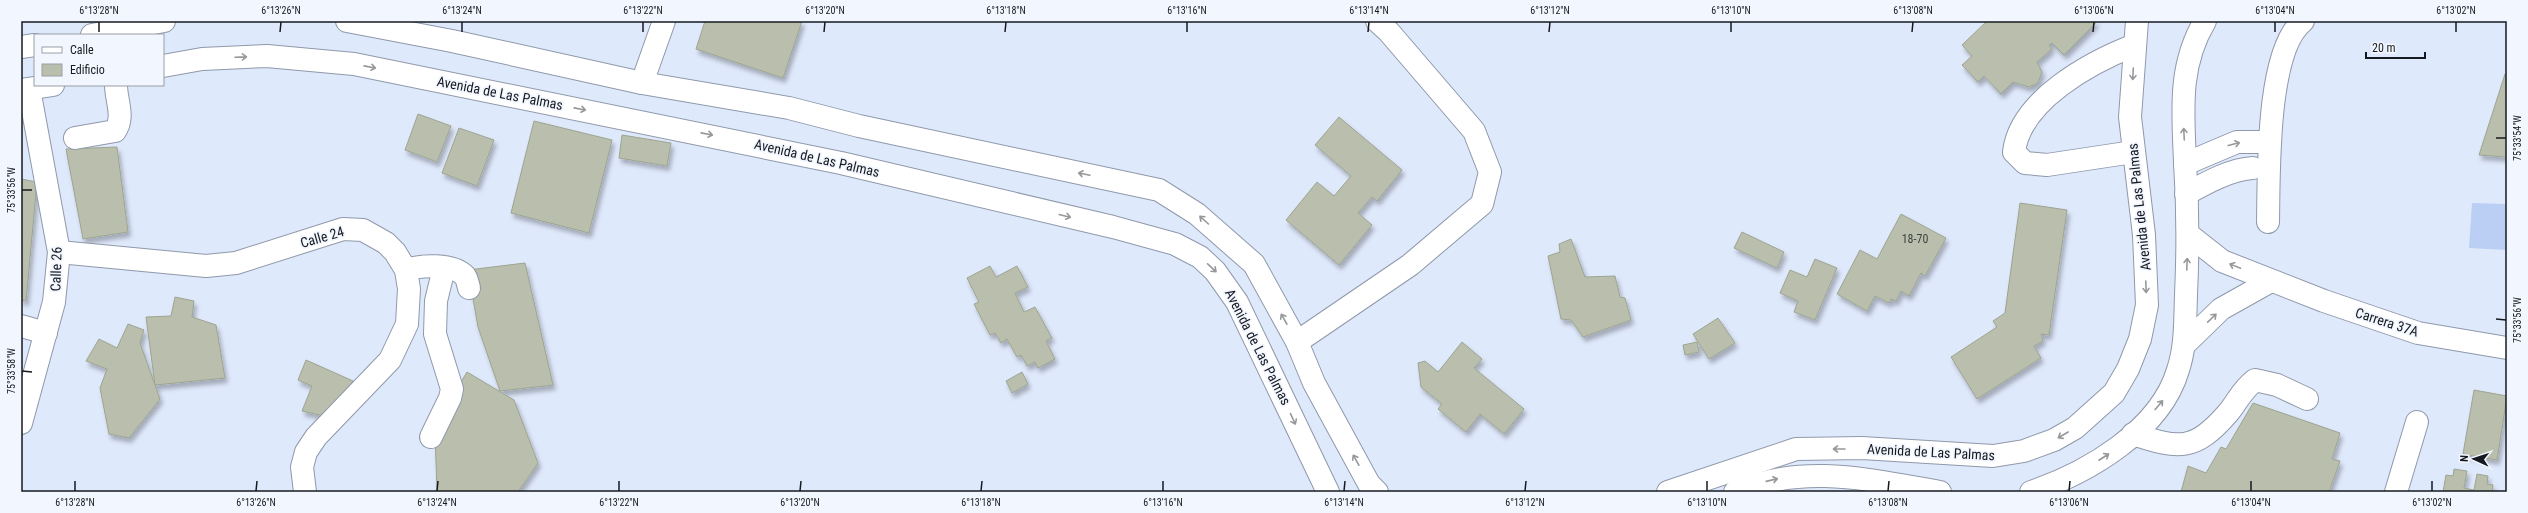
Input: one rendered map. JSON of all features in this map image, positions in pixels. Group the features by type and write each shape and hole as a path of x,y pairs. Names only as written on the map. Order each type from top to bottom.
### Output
{"main road":[{"path":"97,34 164,21"},
{"path":"347,21 452,41 642,83 789,108 860,126 1159,190 1197,214 1254,264 1297,342 1314,383 1369,484 1377,492"},
{"path":"642,83 664,21"},
{"path":"1297,342 1410,265 1482,204 1490,172 1474,131 1389,32 1377,21"},
{"name":"Avenida de Las Palmas","path":"1668,492 1796,449 1862,448 1993,456 2037,447 2075,428 2114,393 2128,369 2140,339 2147,305 2144,236 2130,118 2138,21"},
{"path":"2031,492 2053,484 2092,465 2118,448 2164,400 2178,372 2184,345 2189,235 2182,106 2184,79 2196,36 2204,21"},
{"path":"2268,222 2270,142 2281,58 2288,42 2303,21"},
{"path":"21,47 34,45"},
{"path":"2133,152 2047,165 2025,163 2014,152 2018,132 2033,111 2062,84 2109,55 2135,45"},
{"name":"Avenida de Las Palmas","path":"164,66 202,59 267,56 354,64 834,162 1106,225 1175,244 1200,257 1215,271 1237,302 1327,492"},
{"path":"25,89 45,86"},
{"path":"75,138 115,131 119,126 120,112 116,86"},
{"name":"Calle 26","path":"22,420 54,302 59,252 25,89"},
{"path":"2185,164 2237,142 2270,142"},
{"path":"2186,194 2221,177 2245,169 2253,168"},
{"name":"Calle 24","path":"59,252 206,266 236,263 343,229 364,230 386,243 395,252 406,270 409,289 407,324 390,360 316,437 306,452 302,468 305,492"},
{"name":"Carrera 37A","path":"2189,235 2222,261 2271,281 2418,333 2507,348"},
{"path":"406,270 444,268 456,270 465,276 469,288"},
{"path":"431,437 450,398 452,389 435,334 436,301 444,268"},
{"path":"2184,345 2221,309 2271,281"},
{"path":"21,326 46,333"},
{"path":"2133,434 2170,445 2185,445 2198,441 2228,413 2243,390 2255,380 2277,385 2307,399"},
{"path":"2396,492 2417,422"},
{"path":"1735,492 1776,479 1838,475 1940,492"}],"shaded area":[{"path":"2472,203 2507,204 2507,250 2469,248"}],"building":[{"path":"705,21 802,21 783,78 696,49"},
{"path":"1987,21 2096,21 2095,24 2064,55 2052,43 2049,45 2052,49 2037,62 2042,72 2038,83 2029,87 2013,82 2001,94 1984,76 1978,82 1962,65 1972,56 1962,45"},
{"path":"2505,74 2507,74 2507,157 2479,155"},
{"path":"418,114 451,126 437,162 405,150"},
{"path":"1339,117 1402,170 1377,201 1372,197 1358,213 1372,225 1339,265 1286,220 1317,182 1334,196 1351,176 1315,145"},
{"path":"534,121 612,140 589,233 511,213"},
{"path":"459,128 494,140 477,186 442,173"},
{"path":"622,135 671,143 667,166 619,158"},
{"path":"117,147 128,232 83,239 66,149"},
{"path":"21,179 37,182 26,301 21,300"},
{"path":"2020,203 2067,210 2049,335 2041,334 2043,341 2034,346 2041,358 1977,399 1951,357 1997,327 1993,321 2005,313"},
{"path":"1901,214 1946,238 1925,276 1921,273 1909,296 1901,291 1896,301 1891,299 1889,303 1875,296 1867,311 1837,294 1860,250 1877,259"},
{"path":"1742,232 1784,252 1777,268 1734,248"},
{"path":"1571,239 1585,277 1615,276 1620,297 1625,298 1631,320 1583,337 1571,320 1561,319 1548,256 1560,252 1559,244"},
{"path":"1815,259 1837,268 1815,320 1794,312 1798,301 1780,293 1790,270 1807,277"},
{"path":"525,263 553,385 500,391 478,327 468,270"},
{"path":"990,266 996,277 1017,266 1028,287 1015,293 1024,312 1035,307 1052,338 1046,341 1055,359 1038,368 1035,362 1027,366 1021,355 1017,357 1007,339 1001,343 995,333 990,335 974,304 979,302 967,278"},
{"path":"175,297 194,301 192,317 216,325 225,378 155,385 146,317 171,316"},
{"path":"1718,318 1735,343 1709,359 1693,334"},
{"path":"128,324 144,330 140,343 160,399 129,438 109,434 100,388 107,369 86,361 99,339 117,348"},
{"path":"1462,342 1482,359 1474,368 1524,409 1504,434 1480,414 1466,432 1438,409 1442,404 1421,387 1418,363 1425,361 1438,372"},
{"path":"1697,342 1699,352 1685,355 1683,345"},
{"path":"306,360 353,381 333,418 302,411 312,386 298,380"},
{"path":"467,372 514,400 538,463 518,492 437,492 435,432 451,398"},
{"path":"1022,372 1028,384 1012,393 1006,381"},
{"path":"2474,390 2507,396 2497,460 2463,454"},
{"path":"2253,403 2340,433 2332,459 2340,461 2329,492 2181,492 2188,466 2206,473 2221,447 2226,449"},
{"path":"2454,469 2467,471 2464,488 2474,490 2477,474 2488,476 2487,484 2493,485 2492,492 2443,492 2446,475 2453,476"}]}
